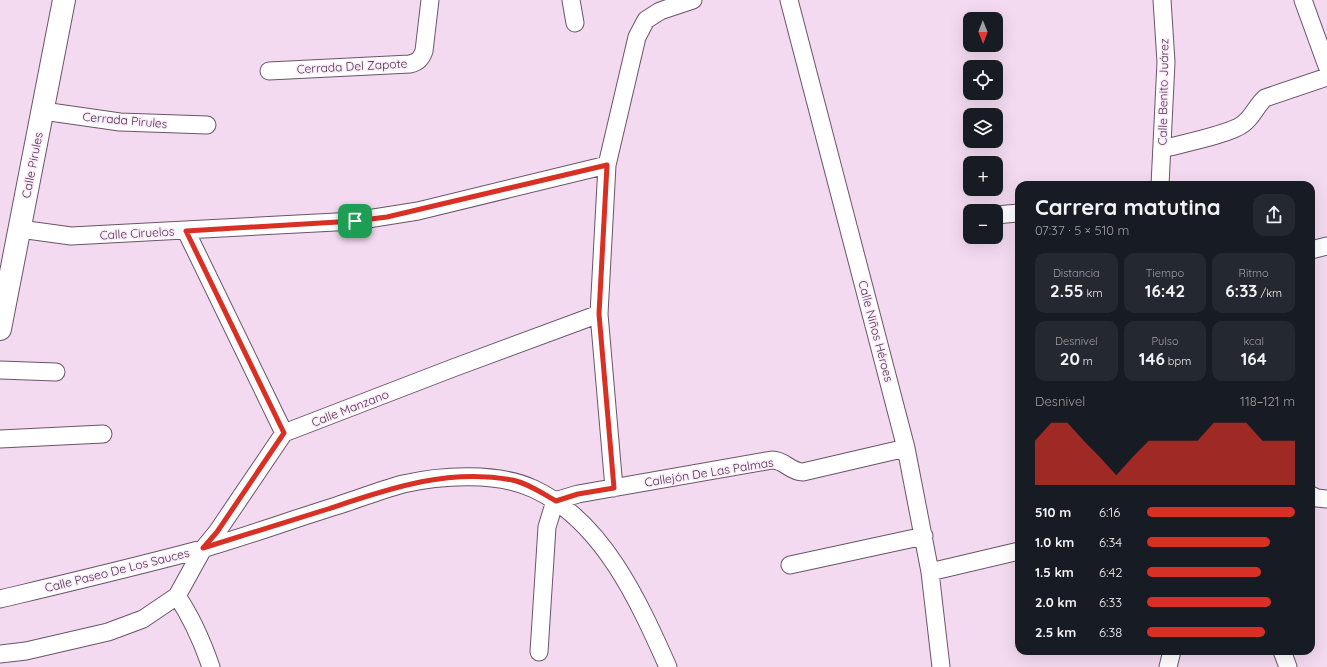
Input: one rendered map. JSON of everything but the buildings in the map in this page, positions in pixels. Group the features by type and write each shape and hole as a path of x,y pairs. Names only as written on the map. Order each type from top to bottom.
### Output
{"street":[{"name":"Calle Pirules","path":"0,330 5,278 20,229 64,0"},
{"name":"Cerrada Del Zapote","path":"269,70 410,64 416,62 422,57 424,51 430,0"},
{"path":"571,0 575,23"},
{"path":"614,488 599,314 607,165 637,37 646,20 660,11 693,0"},
{"name":"Calle Niños Héroes","path":"789,0 906,448 930,572 941,667"},
{"name":"Calle Benito Juárez","path":"1160,181 1166,62 1162,0"},
{"path":"1303,0 1327,66"},
{"path":"1162,149 1234,129 1249,120 1259,104 1265,98 1327,77"},
{"name":"Cerrada Pirules","path":"43,111 120,122 207,125"},
{"name":"Calle Ciruelos","path":"20,229 71,236 355,221 387,217 607,165"},
{"path":"1003,214 1015,213"},
{"path":"0,654 26,651 108,632 143,619 177,596 203,548 217,532 284,433 186,231"},
{"path":"1315,249 1327,246"},
{"name":"Calle Manzano","path":"284,433 599,314"},
{"path":"0,370 56,372"},
{"path":"0,440 103,434"},
{"name":"Callejón De Las Palmas","path":"556,501 578,494 772,460 782,462 793,470 803,472 906,448"},
{"name":"Calle Paseo De Los Sauces","path":"0,600 203,548 404,484 438,479 481,477 513,480 535,489 556,501"},
{"path":"1315,497 1327,499"},
{"path":"539,652 547,527 556,501 583,522 609,556 644,614 668,667"},
{"path":"790,566 924,536"},
{"path":"930,572 1015,552"},
{"path":"177,596 199,633 211,667"},
{"path":"1168,667 1171,655"},
{"path":"1284,655 1288,667"}],"route":[{"path":"607,165 599,314 614,488 578,494 556,501 535,489 513,480 481,477 438,479 404,484 203,548 217,532 284,433 186,231 355,221 418,211 607,165"}]}
